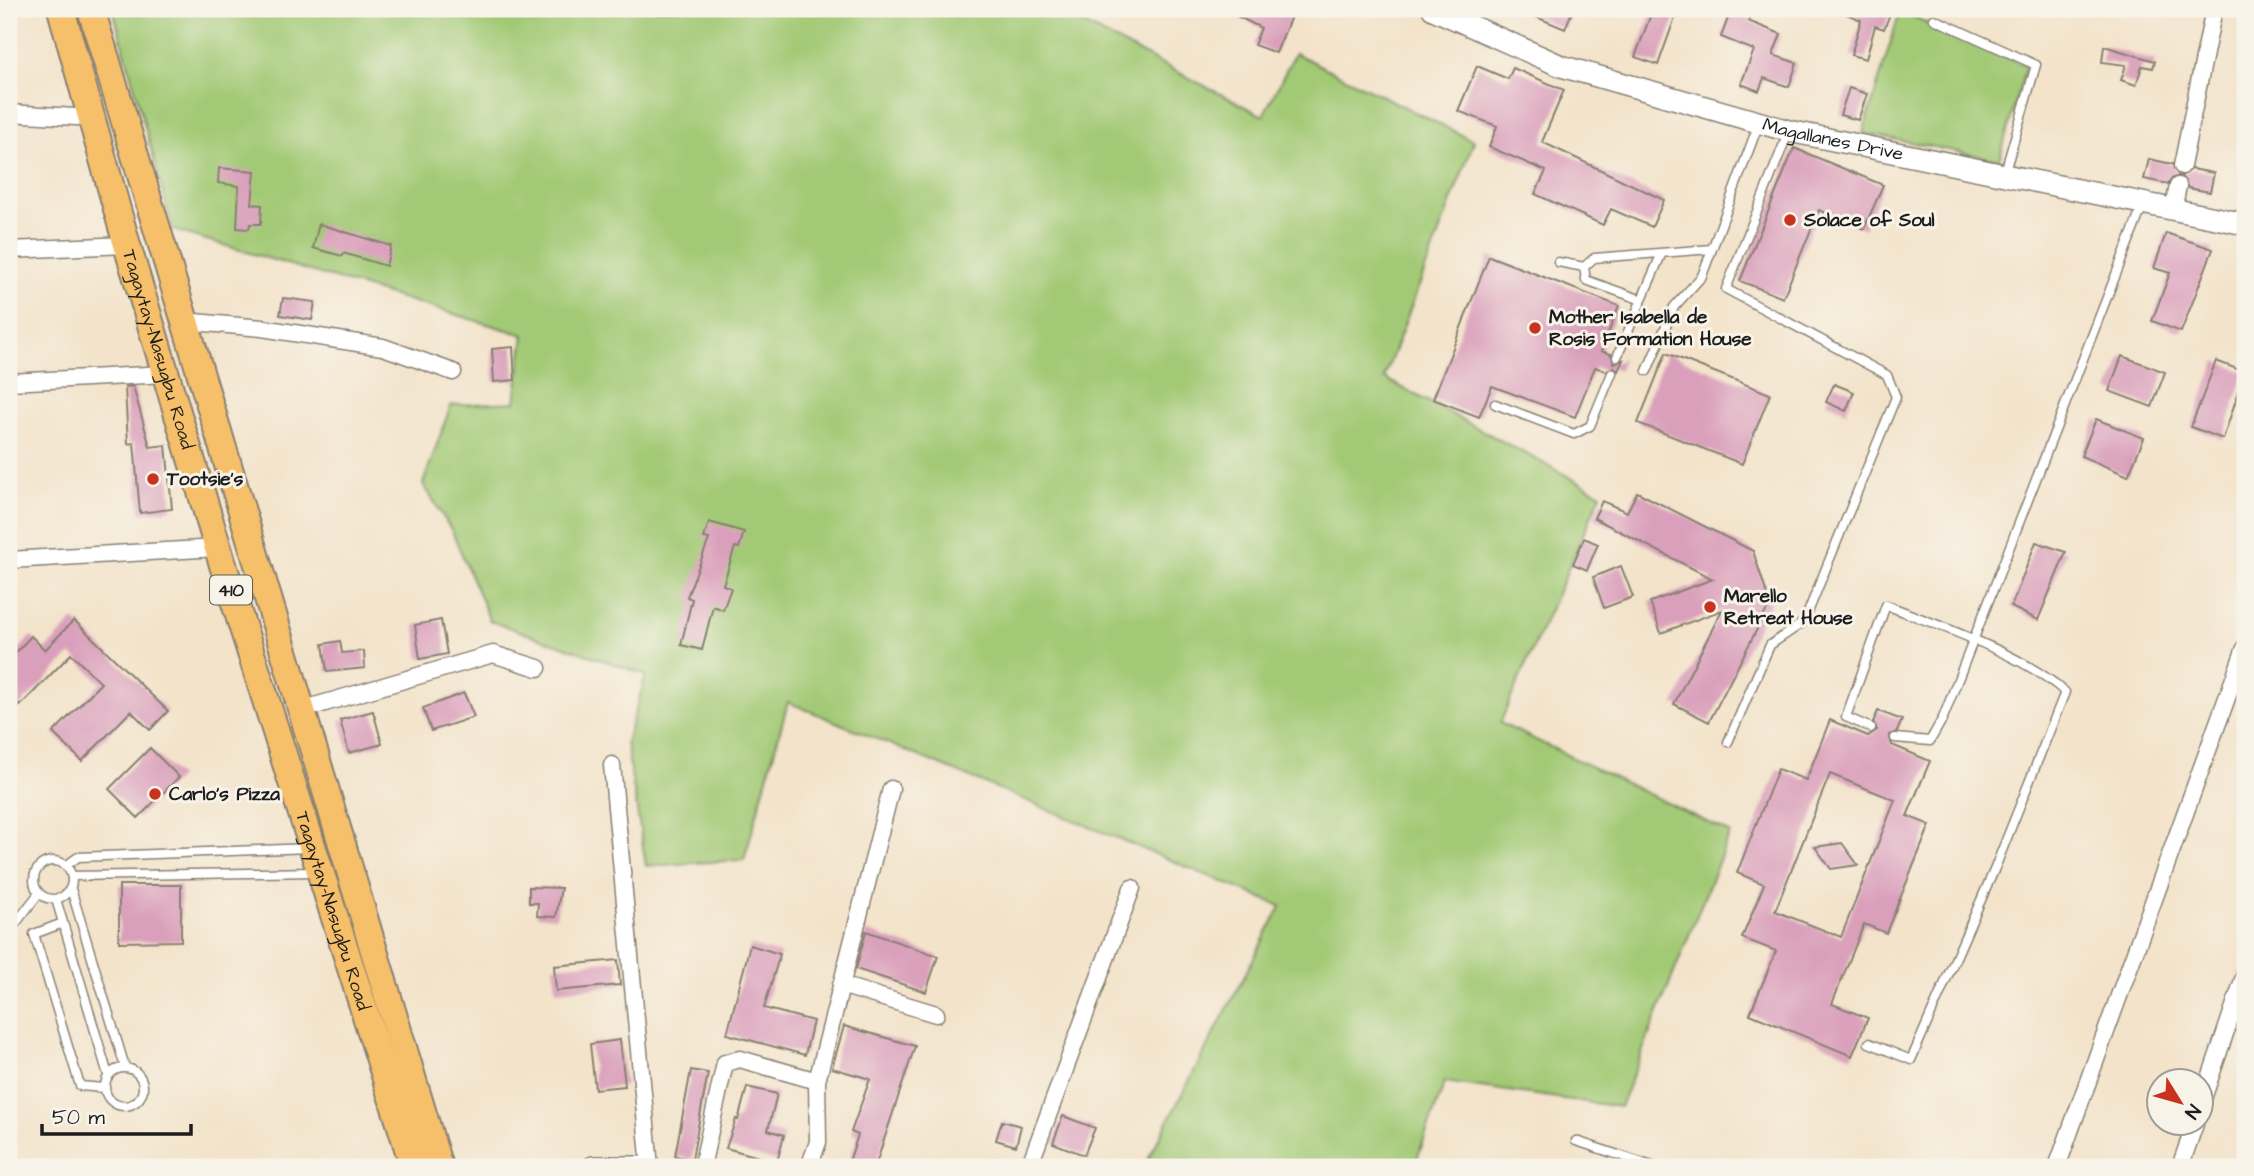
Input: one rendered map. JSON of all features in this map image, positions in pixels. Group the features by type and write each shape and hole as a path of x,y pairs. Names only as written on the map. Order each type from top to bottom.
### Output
{"main road":[{"name":"Tagaytay-Nasugbu Road","path":"61,9 127,245 218,548 414,1167"},
{"name":"Tagaytay-Nasugbu Road","path":"91,9 439,1167"}],"street":[{"name":"Magallanes Drive","path":"1433,9 1561,66 1759,124 2245,224"},
{"path":"2182,166 2214,9"},
{"path":"9,113 92,117"},
{"path":"2173,210 2178,186"},
{"path":"9,250 127,245"},
{"path":"183,321 262,328 383,347 453,372"},
{"path":"9,382 167,374"},
{"path":"9,560 218,548"},
{"path":"2057,1167 2245,648"},
{"path":"301,710 493,654 538,668"},
{"path":"612,765 650,1167"},
{"path":"809,1167 818,1142 817,1081 891,789"},
{"path":"1029,1167 1132,888"},
{"path":"2213,1068 2245,974"},
{"path":"841,985 936,1014"},
{"path":"702,1167 725,1063 740,1059 817,1081"},
{"path":"2180,1167 2189,1138"},
{"path":"593,1167 639,1167"}],"lane":[{"path":"1934,19 2036,65 2004,174"},
{"path":"1647,371 1674,307 1702,276 1759,124"},
{"path":"1728,742 1770,646 1804,622 1896,397 1887,375 1726,289 1789,131"},
{"path":"1895,738 1930,741 1943,718 2144,204"},
{"path":"1584,267 1594,258 1713,249"},
{"path":"1617,357 1661,255"},
{"path":"1558,262 1584,267"},
{"path":"1584,267 1586,281 1642,300"},
{"path":"1495,404 1574,434 1590,426 1612,373"},
{"path":"1869,1043 1911,1060 1995,868 2065,692 2050,679 1972,640 1886,605 1846,717 1871,728"},
{"path":"67,865 78,857 316,860"},
{"path":"55,860 67,865 73,876 71,889 125,1067 141,1077 143,1090 137,1100 126,1106 114,1104 104,1088 108,1075 56,899 39,893 34,881 38,868 55,860"},
{"path":"73,876 316,860"},
{"path":"56,899 71,889"},
{"path":"9,932 39,893"},
{"path":"63,923 34,934 80,1086 104,1088"},
{"path":"108,1075 125,1067"},
{"path":"1576,1141 1655,1167"}],"green space":[{"path":"113,9 1055,9 1263,116 1295,53 1474,141 1384,378 1601,494 1500,723 1730,833 1620,1107 1445,1082 1414,1167 1144,1167 1281,906 788,702 744,860 646,866 626,742 646,675 490,621 452,531 423,484 451,405 515,402 524,335 173,230"},
{"path":"1900,11 2026,66 1999,160 1863,133"}],"building":[{"path":"1223,9 1294,9 1276,53 1254,45 1261,28"},
{"path":"1517,9 1573,9 1565,29"},
{"path":"1653,9 1678,9 1658,65 1635,57"},
{"path":"1835,9 1879,9 1890,14 1884,29 1875,26 1866,59 1851,55 1861,20"},
{"path":"1731,10 1750,18 1748,21 1781,34 1773,55 1797,63 1789,87 1764,78 1759,91 1741,84 1754,50 1721,37"},
{"path":"2104,46 2155,61 2153,68 2142,66 2136,85 2121,80 2126,65 2102,62"},
{"path":"1477,66 1508,79 1513,68 1564,90 1542,142 1664,200 1652,227 1611,209 1603,225 1535,194 1546,171 1489,147 1497,126 1458,111"},
{"path":"1849,88 1867,94 1858,120 1840,115"},
{"name":"Solace of Soul","path":"1794,148 1883,185 1864,229 1819,210 1783,298 1740,281"},
{"path":"2149,159 2172,164 2179,176 2171,179 2168,184 2144,179"},
{"path":"219,168 255,171 252,204 262,205 261,224 250,224 249,229 237,228 239,186 218,183"},
{"path":"2192,169 2214,173 2210,192 2188,188 2181,176"},
{"path":"319,224 391,246 386,266 343,253 342,256 313,248"},
{"path":"2166,233 2213,249 2181,332 2152,321 2170,273 2154,268"},
{"name":"Mother Isabella de Rosis Formation House","path":"1489,256 1619,306 1601,351 1611,354 1614,363 1623,360 1618,371 1614,367 1606,371 1595,367 1575,417 1492,386 1479,417 1433,399"},
{"path":"283,298 315,302 312,320 280,315"},
{"path":"513,347 515,380 494,382 492,349"},
{"path":"1666,353 1770,394 1742,464 1638,423"},
{"path":"2122,356 2165,372 2152,407 2109,391"},
{"path":"2216,361 2245,372 2223,439 2191,427"},
{"path":"1834,384 1854,392 1846,411 1826,402"},
{"name":"Tootsie's","path":"133,386 150,447 166,445 172,509 140,513 134,443 128,444 125,387"},
{"path":"2096,419 2144,438 2128,476 2081,456"},
{"name":"Marello Retreat House","path":"1637,492 1753,551 1770,604 1709,722 1674,704 1722,610 1661,633 1650,602 1713,579 1594,518 1602,501 1627,512"},
{"path":"709,522 744,532 739,548 735,547 723,585 731,588 723,610 713,606 702,650 681,645 692,599 687,597 709,539 704,538"},
{"path":"1584,538 1598,544 1587,570 1573,564"},
{"path":"2036,542 2066,552 2038,620 2011,607"},
{"path":"1621,566 1633,597 1604,608 1593,577"},
{"path":"74,620 168,711 150,730 131,711 82,761 53,733 101,683 71,654 20,706 9,695 9,660 31,636 45,650"},
{"path":"441,620 447,654 420,659 415,625"},
{"path":"340,641 342,653 364,651 365,668 327,672 323,644"},
{"path":"464,693 474,717 431,731 423,708"},
{"path":"373,711 382,744 349,753 340,720"},
{"path":"1878,711 1902,720 1897,732 1889,735 1892,745 1930,761 1907,816 1930,825 1886,933 1864,924 1832,1004 1868,1018 1852,1056 1750,1014 1776,951 1742,938 1764,884 1737,873 1778,769 1806,780 1830,720 1868,736 1877,730 1873,722","holes":["1830,774 1895,800 1841,937 1775,911"]},
{"path":"150,748 179,777 138,818 109,789"},
{"path":"1842,843 1858,865 1831,869 1815,847"},
{"path":"119,885 181,885 181,941 119,942"},
{"path":"529,887 561,888 556,917 537,916 538,903 529,903"},
{"path":"866,931 938,956 926,992 856,969"},
{"path":"750,945 780,954 764,1008 813,1021 805,1055 727,1034"},
{"path":"618,960 620,985 556,991 554,966"},
{"path":"844,1026 915,1046 875,1167 847,1167 858,1135 851,1132 870,1079 832,1068"},
{"path":"620,1040 625,1086 595,1089 590,1044"},
{"path":"691,1070 708,1073 692,1159 675,1156"},
{"path":"747,1087 777,1094 768,1130 784,1135 777,1162 726,1148 736,1119 738,1120"},
{"path":"1063,1116 1095,1128 1084,1155 1053,1143"},
{"path":"1002,1121 1021,1126 1016,1146 996,1140"}],"place":[{"name":"Solace of Soul","path":"1790,220"},
{"name":"Mother Isabella de Rosis Formation House","path":"1535,328"},
{"name":"Tootsie's","path":"153,479"},
{"name":"Marello Retreat House","path":"1710,607"},
{"name":"Carlo's Pizza","path":"155,794"}]}
